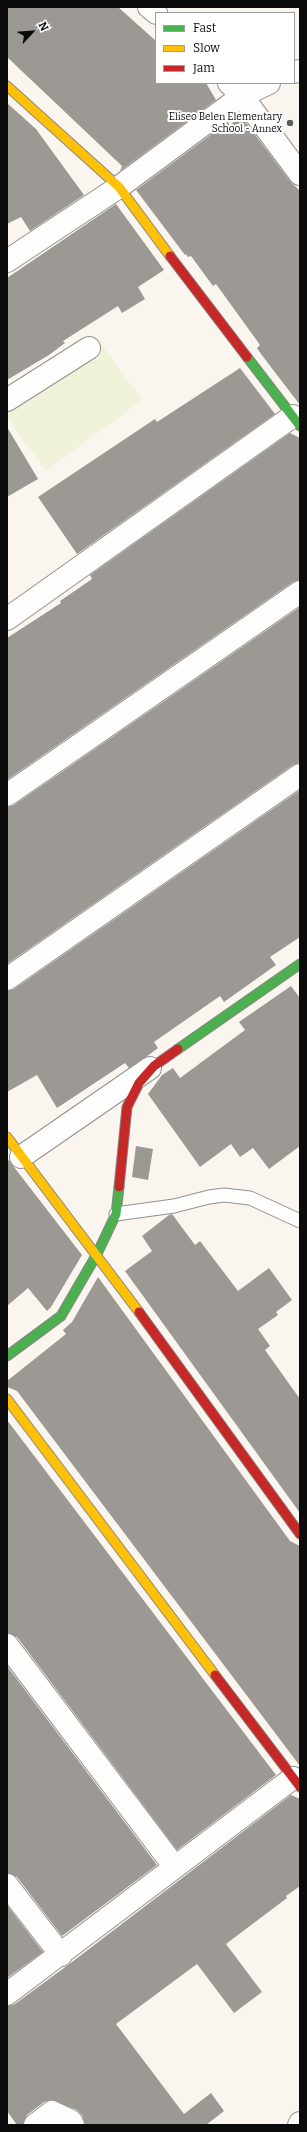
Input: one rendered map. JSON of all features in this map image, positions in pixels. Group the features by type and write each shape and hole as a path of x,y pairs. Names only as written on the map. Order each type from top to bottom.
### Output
{"street":[{"path":"7,261 119,187 235,90 264,84"},
{"path":"7,86 119,187 181,271 296,421 7,619"},
{"path":"235,90 300,174"},
{"path":"7,400 89,348"},
{"path":"7,795 300,592"},
{"path":"7,979 300,775"},
{"path":"21,1157 300,964"},
{"path":"7,1356 61,1316 97,1254 116,1214 127,1107 139,1083 154,1066"},
{"path":"7,1137 97,1254 300,1534"},
{"path":"7,1399 297,1782 174,1866 60,1955 7,1994"},
{"path":"7,1645 174,1866"},
{"path":"7,1886 60,1955"},
{"path":"35,2125 52,2112 71,2121 73,2125"}],"lane":[{"path":"116,1214 174,1206 209,1197 224,1195 250,1198 300,1221"}],"green space":[{"path":"101,344 142,400 46,471 7,418 7,414"}],"building":[{"path":"7,7 118,7 155,40 155,84 207,84 216,100 120,171 122,166 7,57"},
{"path":"7,103 36,129 84,195 30,231 21,217 7,224"},
{"path":"241,116 290,181 300,191 300,405 261,354 257,348 260,345 216,284 213,286 191,256 188,257 186,254 185,255 136,190 228,122 230,125"},
{"path":"116,204 164,270 138,287 145,299 122,313 118,306 63,341 65,343 49,355 7,380 7,278"},
{"path":"240,368 275,414 77,554 38,497 155,419 157,422"},
{"path":"7,427 38,479 7,497"},
{"path":"290,433 300,438 300,580 293,582 7,780 7,638 61,603 60,601 92,579 90,575"},
{"path":"300,607 300,763 293,765 7,964 7,807 14,805"},
{"path":"300,790 300,937 270,957 276,965 224,1002 220,996 154,1042 158,1048 146,1057 129,1068 125,1063 57,1108 37,1075 7,1092 7,991 14,989"},
{"path":"291,986 300,998 300,1146 269,1169 253,1148 240,1157 231,1144 200,1167 148,1094 162,1075 173,1068 180,1078 245,1030 239,1022"},
{"path":"136,1146 153,1149 148,1180 132,1177"},
{"path":"7,1158 82,1255 51,1307 47,1311 28,1288 7,1306"},
{"path":"172,1214 195,1245 200,1241 238,1291 269,1268 292,1300 276,1312 278,1315 258,1329 270,1346 265,1350 300,1399 300,1513 125,1271 152,1251 142,1236"},
{"path":"98,1277 290,1541 300,1546 300,1766 17,1391 7,1387 7,1381 66,1334 63,1330 72,1322"},
{"path":"7,1420 276,1775 177,1850 17,1637 7,1633"},
{"path":"7,1666 157,1865 62,1936 17,1877 7,1873"},
{"path":"291,1795 300,1799 300,1886 286,1896 287,1898 226,1944 262,1992 234,2013 197,1964 116,2024 184,2114 211,2093 224,2111 206,2125 85,2125 82,2115 77,2110 51,2100 44,2102 27,2115 23,2125 17,2125 7,2111 7,2006 15,2004 68,1965"},
{"path":"7,1905 43,1952 7,1978"}],"traffic: fast":[{"path":"247,357 300,426"},
{"path":"178,1049 300,964"},
{"path":"7,1356 61,1316 97,1254 116,1214 119,1187"}],"traffic: slow":[{"path":"7,86 119,187 170,256"},
{"path":"7,1137 139,1312"},
{"path":"7,1399 215,1675"}],"traffic: jam":[{"path":"170,256 247,357"},
{"path":"119,1187 127,1107 139,1083 154,1066 178,1049"},
{"path":"139,1312 300,1534"},
{"path":"215,1675 300,1787"}],"place":[{"name":"Eliseo Belen Elementary School - Annex","path":"290,123"}]}
